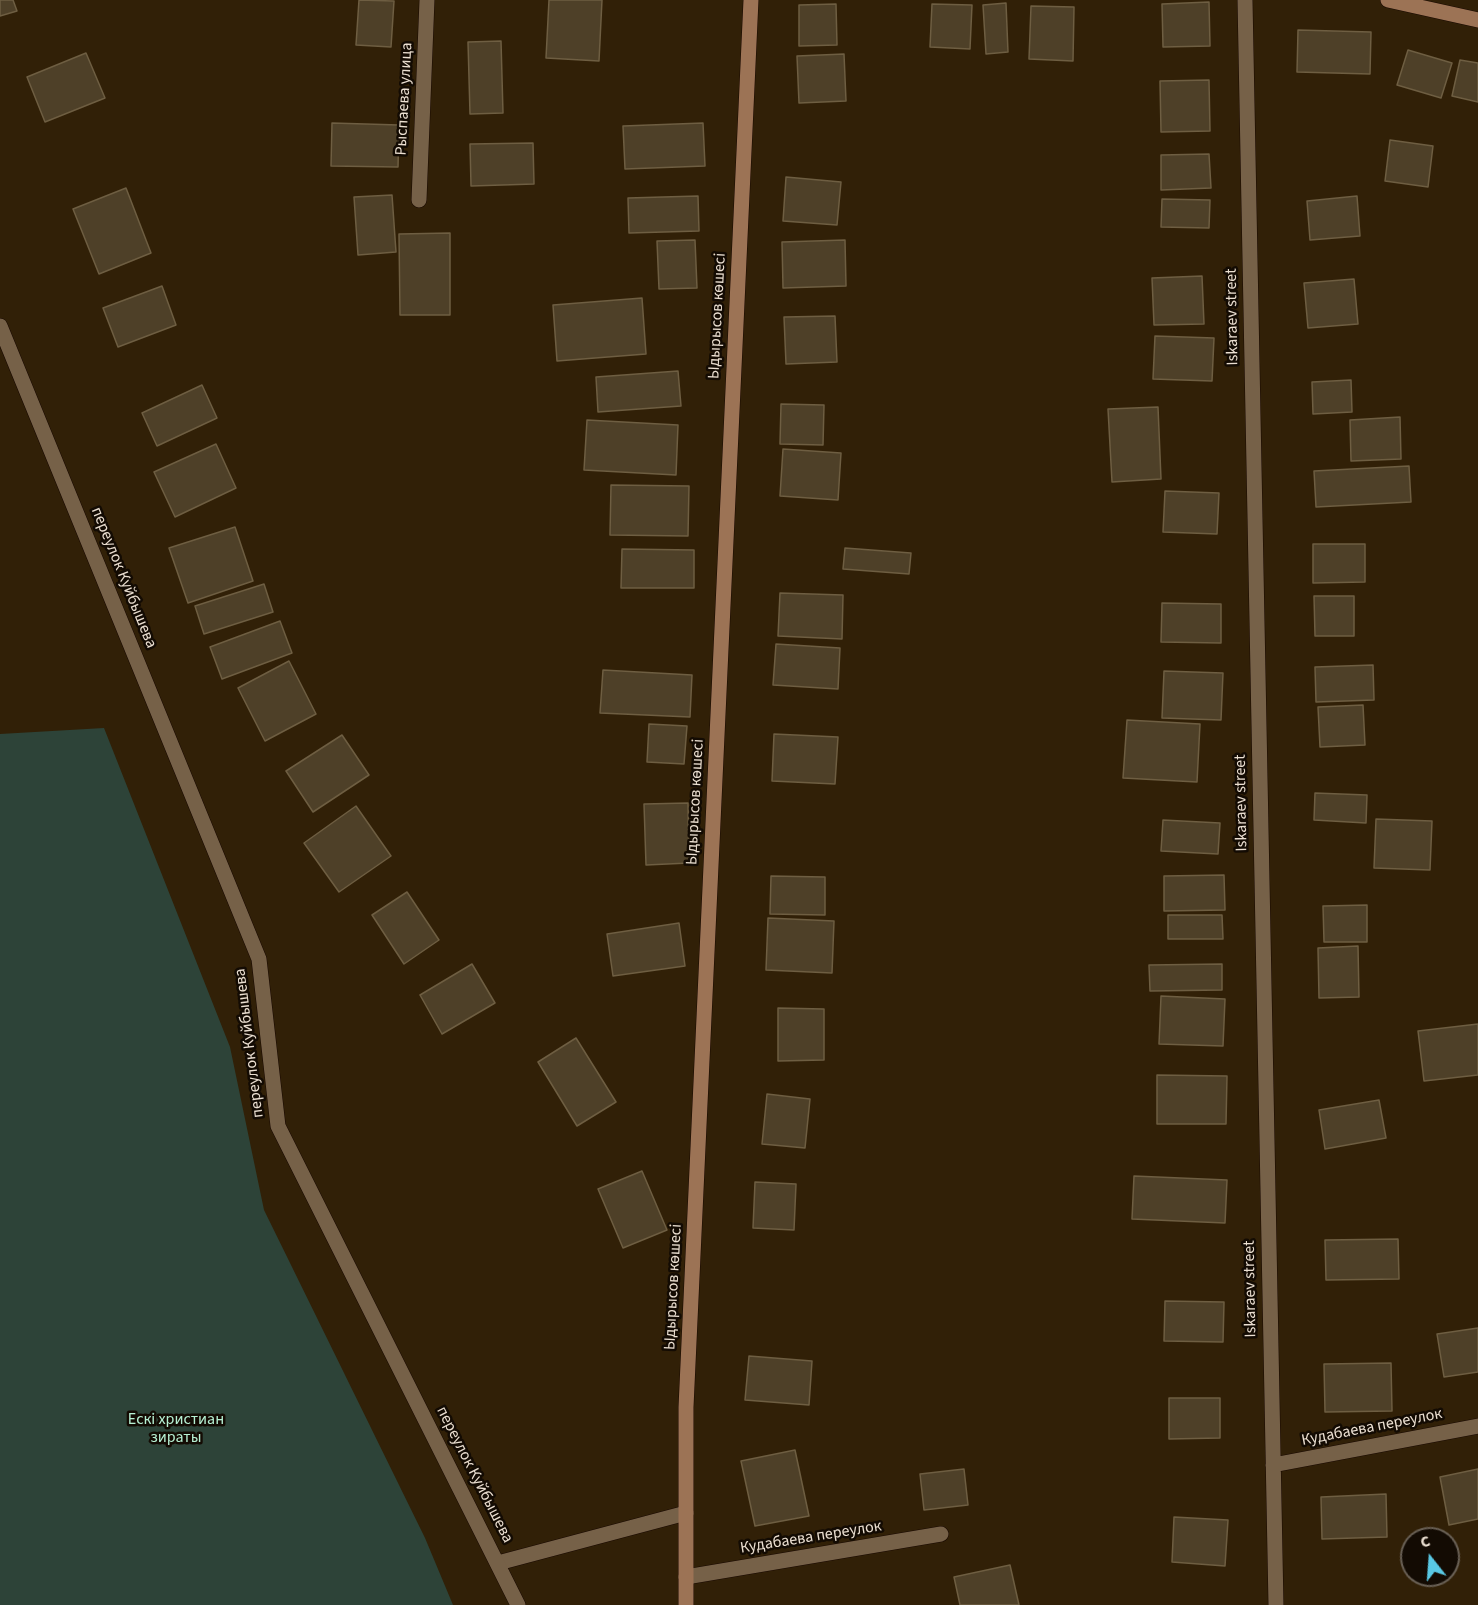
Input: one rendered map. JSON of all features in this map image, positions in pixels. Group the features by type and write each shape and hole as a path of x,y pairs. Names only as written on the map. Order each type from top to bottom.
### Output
{"street":[{"name":"Рыспаева улица","path":"418,200 427,0"},
{"name":"Ыдырысов көшесі","path":"686,1605 687,1395 751,0"},
{"name":"Iskaraev street","path":"1245,0 1276,1605"},
{"path":"1388,0 1478,20"},
{"name":"переулок Куйбышева","path":"0,326 259,959 278,1126 518,1605"},
{"name":"Кудабаева переулок","path":"1273,1465 1478,1426"},
{"path":"498,1563 686,1513"},
{"name":"Кудабаева переулок","path":"686,1577 941,1534"}],"green space":[{"name":"Ескі христиан зираты","path":"104,728 230,1047 264,1210 425,1538 453,1605 0,1605 0,734"}],"building":[{"path":"0,0 13,0 17,11 0,16"},
{"path":"359,0 394,1 391,47 356,45"},
{"path":"549,0 602,0 599,61 546,58"},
{"path":"1209,2 1210,46 1163,47 1162,4"},
{"path":"1006,3 1008,52 986,54 983,5"},
{"path":"836,4 837,45 799,46 799,5"},
{"path":"932,4 972,5 970,49 930,47"},
{"path":"1031,6 1074,7 1073,61 1029,59"},
{"path":"1298,30 1371,32 1370,74 1297,72"},
{"path":"501,41 503,113 470,114 468,42"},
{"path":"1408,50 1452,63 1441,98 1397,85"},
{"path":"86,53 105,98 45,122 27,77"},
{"path":"844,54 846,101 799,103 797,56"},
{"path":"1460,60 1478,63 1478,102 1452,96"},
{"path":"1209,80 1210,131 1161,132 1160,81"},
{"path":"332,123 399,125 398,167 331,166"},
{"path":"703,123 705,166 625,169 623,126"},
{"path":"1390,140 1433,146 1428,187 1385,181"},
{"path":"533,143 534,184 471,186 470,144"},
{"path":"1209,154 1211,188 1161,190 1161,155"},
{"path":"786,177 841,182 837,225 783,221"},
{"path":"126,188 151,253 99,274 73,209"},
{"path":"392,195 396,252 358,255 354,197"},
{"path":"698,196 699,231 629,233 628,198"},
{"path":"1357,196 1360,236 1310,240 1307,201"},
{"path":"1162,199 1210,200 1209,228 1161,227"},
{"path":"450,233 450,315 400,315 399,234"},
{"path":"695,240 697,288 659,289 657,241"},
{"path":"845,240 846,286 783,288 782,242"},
{"path":"1202,276 1204,324 1154,325 1152,278"},
{"path":"1354,279 1358,324 1308,328 1304,283"},
{"path":"162,286 176,325 118,347 103,308"},
{"path":"642,298 646,354 557,361 553,305"},
{"path":"835,316 837,362 786,364 784,317"},
{"path":"1155,336 1214,338 1212,381 1153,379"},
{"path":"678,371 681,406 598,412 596,377"},
{"path":"1351,380 1352,412 1313,414 1312,382"},
{"path":"202,385 217,418 157,446 142,413"},
{"path":"781,404 824,405 823,445 780,444"},
{"path":"1158,407 1161,479 1112,482 1108,409"},
{"path":"1400,417 1401,459 1351,461 1350,420"},
{"path":"587,420 678,425 676,475 584,470"},
{"path":"216,444 236,488 175,517 154,472"},
{"path":"783,449 841,453 838,500 780,496"},
{"path":"1409,466 1411,502 1316,507 1314,471"},
{"path":"611,485 689,486 688,536 610,535"},
{"path":"1165,491 1219,493 1217,534 1163,532"},
{"path":"235,527 253,581 188,603 169,548"},
{"path":"1313,544 1365,544 1365,582 1313,583"},
{"path":"845,548 911,553 909,574 843,569"},
{"path":"622,549 694,550 694,588 621,588"},
{"path":"264,584 273,612 204,634 195,606"},
{"path":"780,593 843,595 842,639 778,636"},
{"path":"1314,596 1354,596 1354,636 1315,636"},
{"path":"1162,603 1221,604 1221,643 1161,642"},
{"path":"280,621 292,653 222,679 210,647"},
{"path":"776,644 840,648 838,689 773,685"},
{"path":"289,661 316,714 265,741 238,688"},
{"path":"1373,665 1374,700 1316,702 1315,667"},
{"path":"603,670 692,675 690,717 600,713"},
{"path":"1164,671 1223,673 1221,720 1162,718"},
{"path":"1363,705 1365,745 1320,747 1318,707"},
{"path":"1127,720 1200,724 1197,782 1123,778"},
{"path":"649,724 687,726 684,764 647,762"},
{"path":"774,734 838,737 835,784 772,781"},
{"path":"342,735 369,775 313,812 286,771"},
{"path":"1315,793 1367,795 1366,823 1314,820"},
{"path":"688,803 689,863 646,865 644,804"},
{"path":"356,806 391,856 339,892 304,843"},
{"path":"1376,819 1432,821 1430,870 1374,868"},
{"path":"1163,820 1220,823 1218,854 1161,851"},
{"path":"1224,875 1225,910 1164,911 1164,876"},
{"path":"771,876 825,877 825,915 770,914"},
{"path":"407,892 439,940 404,964 372,915"},
{"path":"1367,905 1367,942 1324,942 1323,906"},
{"path":"1168,915 1222,915 1223,939 1168,939"},
{"path":"768,918 834,921 832,973 766,970"},
{"path":"679,923 685,966 613,976 607,934"},
{"path":"1358,946 1359,997 1319,998 1318,948"},
{"path":"472,964 495,1003 442,1034 420,995"},
{"path":"1222,964 1222,990 1150,991 1149,965"},
{"path":"1161,996 1225,999 1223,1046 1159,1044"},
{"path":"778,1008 824,1009 824,1060 778,1061"},
{"path":"1478,1024 1478,1075 1424,1081 1418,1031"},
{"path":"576,1038 616,1102 577,1126 538,1062"},
{"path":"1157,1075 1227,1076 1226,1124 1157,1124"},
{"path":"767,1094 810,1099 805,1148 762,1144"},
{"path":"1379,1100 1386,1138 1325,1149 1319,1110"},
{"path":"642,1171 667,1230 623,1248 598,1189"},
{"path":"1134,1176 1227,1180 1225,1223 1132,1219"},
{"path":"755,1182 796,1184 794,1230 753,1228"},
{"path":"1398,1239 1399,1279 1326,1280 1325,1240"},
{"path":"1165,1301 1224,1302 1223,1342 1164,1341"},
{"path":"1478,1328 1478,1372 1444,1377 1437,1334"},
{"path":"749,1356 812,1361 809,1405 745,1400"},
{"path":"1391,1363 1392,1411 1325,1412 1324,1364"},
{"path":"1169,1398 1220,1398 1220,1438 1169,1439"},
{"path":"795,1450 809,1516 755,1526 741,1461"},
{"path":"964,1469 968,1505 924,1510 920,1474"},
{"path":"1478,1469 1478,1519 1449,1525 1440,1477"},
{"path":"1386,1494 1387,1537 1322,1539 1321,1497"},
{"path":"1174,1517 1228,1520 1225,1566 1172,1562"},
{"path":"1010,1565 1019,1605 960,1605 954,1577"}]}
